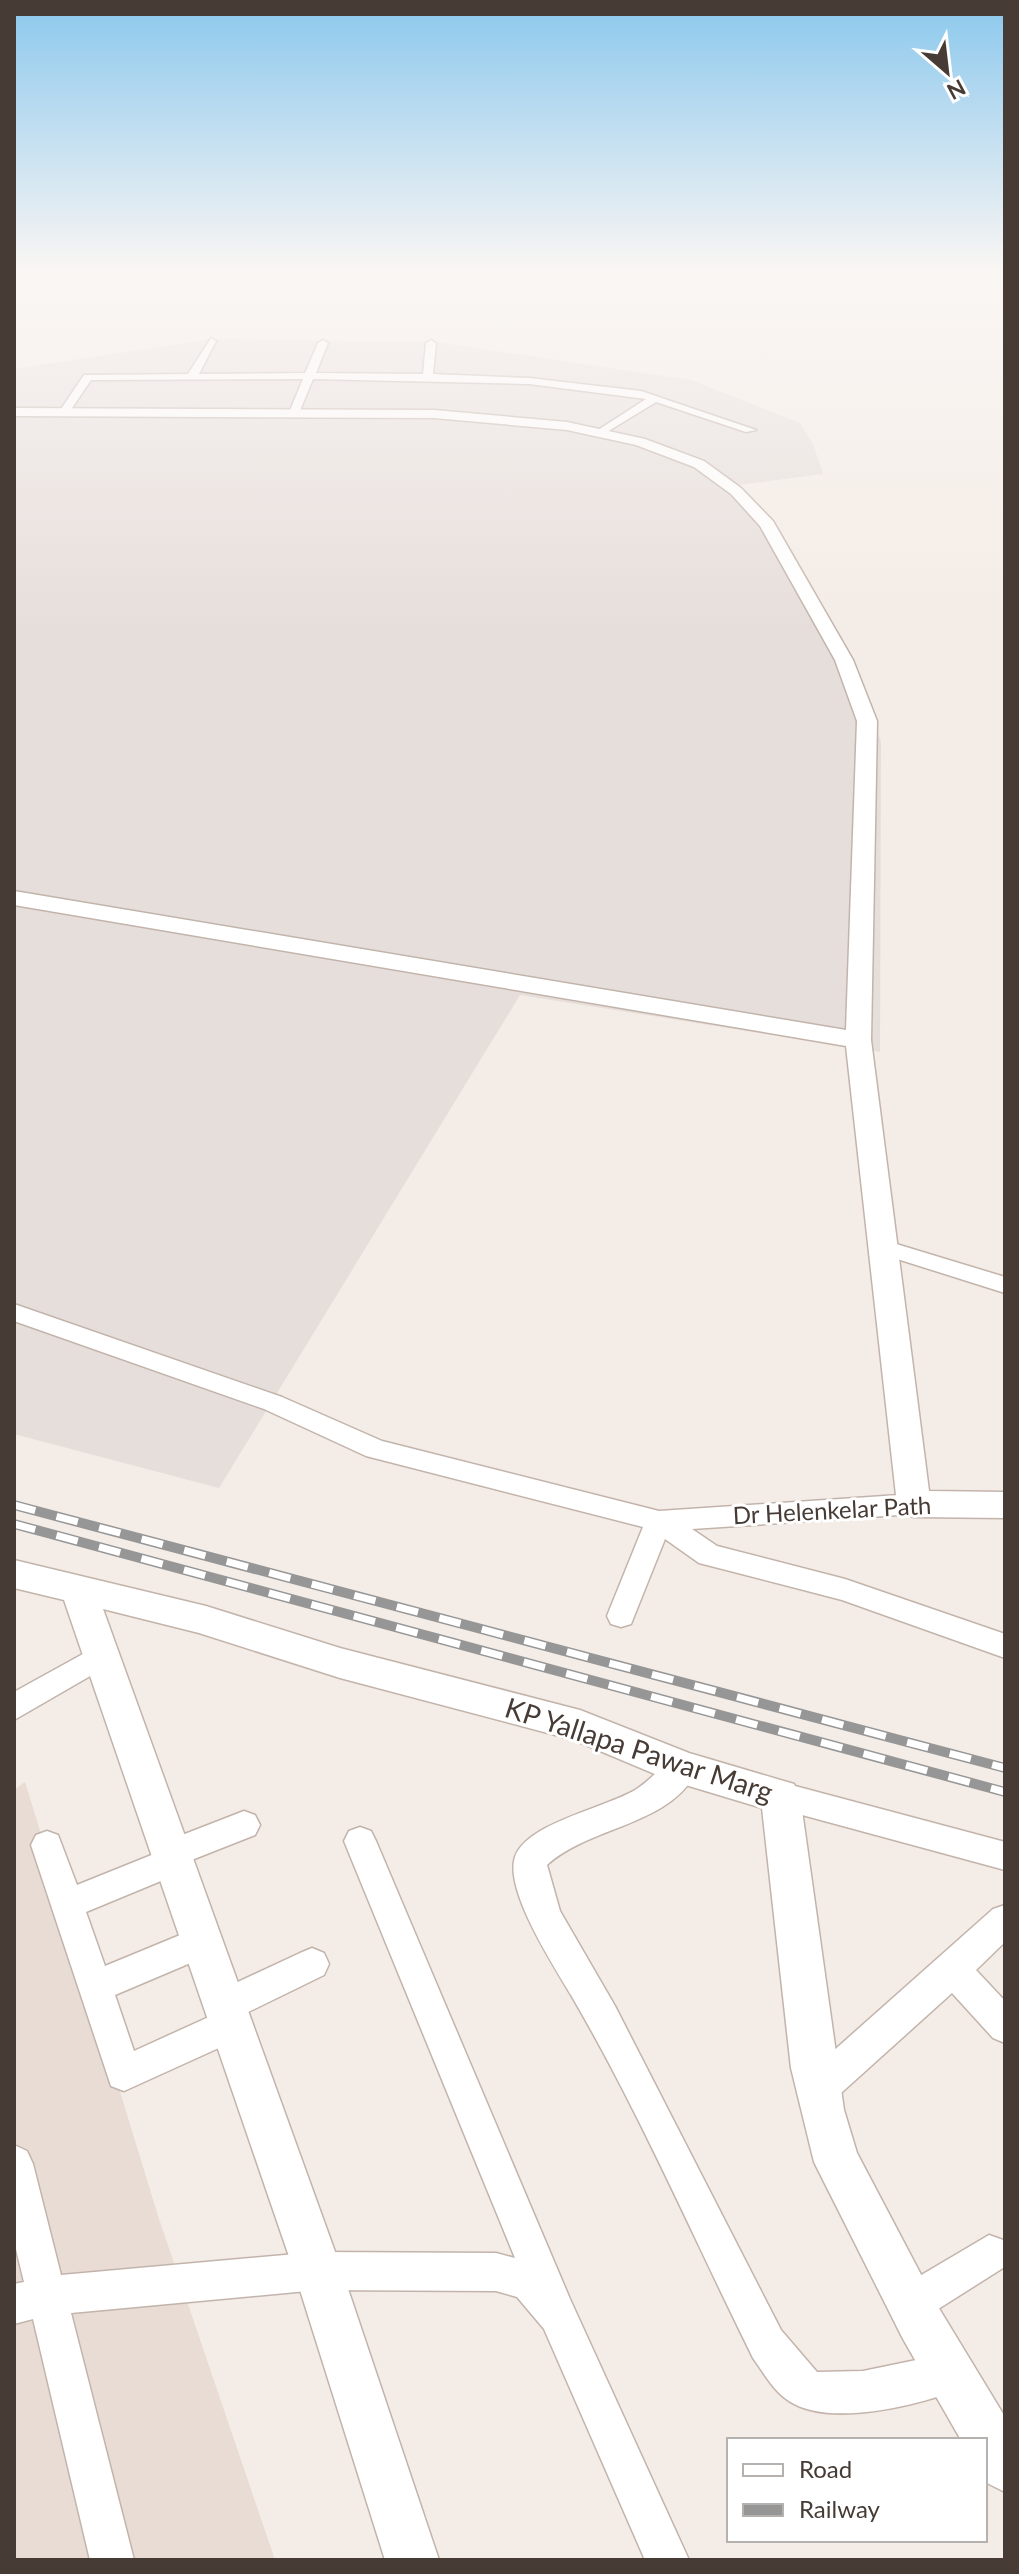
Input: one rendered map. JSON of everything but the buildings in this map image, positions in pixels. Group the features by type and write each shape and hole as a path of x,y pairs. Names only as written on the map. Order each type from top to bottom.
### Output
{"street":[{"path":"64,412 77,388"},
{"path":"294,413 304,388"},
{"path":"595,388 655,398 750,430"},
{"path":"602,432 655,398"},
{"path":"14,412 470,415 602,432 669,451 699,464 752,508 783,547 844,660 862,702 868,741 858,1040 914,1504"},
{"path":"14,898 858,1040"},
{"path":"883,1247 1005,1285"},
{"path":"14,1312 273,1403 375,1449 659,1521 709,1555 845,1590 1005,1646"},
{"name":"Dr Helenkelar Path","path":"659,1521 914,1504 1005,1505"},
{"path":"621,1616 659,1521"},
{"name":"KP Yallapa Pawar Marg","path":"14,1574 81,1598 199,1633 227,1629 580,1726 683,1768 1005,1856"},
{"name":"KP Yallapa Pawar Marg","path":"14,1586 81,1598"},
{"path":"81,1598 318,2271 412,2560"},
{"path":"14,1707 101,1656"},
{"path":"683,1768 668,1788 629,1811 545,1843 530,1860 530,1878 767,2344 788,2373 812,2392 845,2393 950,2373"},
{"path":"780,1796 817,2090 837,2162 910,2304 1005,2466"},
{"path":"67,1905 244,1825"},
{"path":"360,1841 558,2315 667,2560"},
{"path":"47,1845 124,2074 312,1964"},
{"path":"817,2090 1005,1920"},
{"path":"95,1987 202,1942"},
{"path":"953,1970 1005,2026"},
{"path":"14,2164 31,2300 112,2560"},
{"path":"910,2304 989,2254"},
{"path":"31,2300 318,2271 496,2272 529,2281 558,2315"}],"shaded area":[{"path":"14,388 712,388 800,423 813,444 823,474 738,485 774,523 791,549 869,699 881,743 880,1052 520,995 219,1488 14,1434"},
{"path":"25,1782 159,2219 275,2560 14,2560 14,1790"}],"railway":[{"path":"14,1505 1005,1768"},
{"path":"14,1524 1005,1792"}]}
